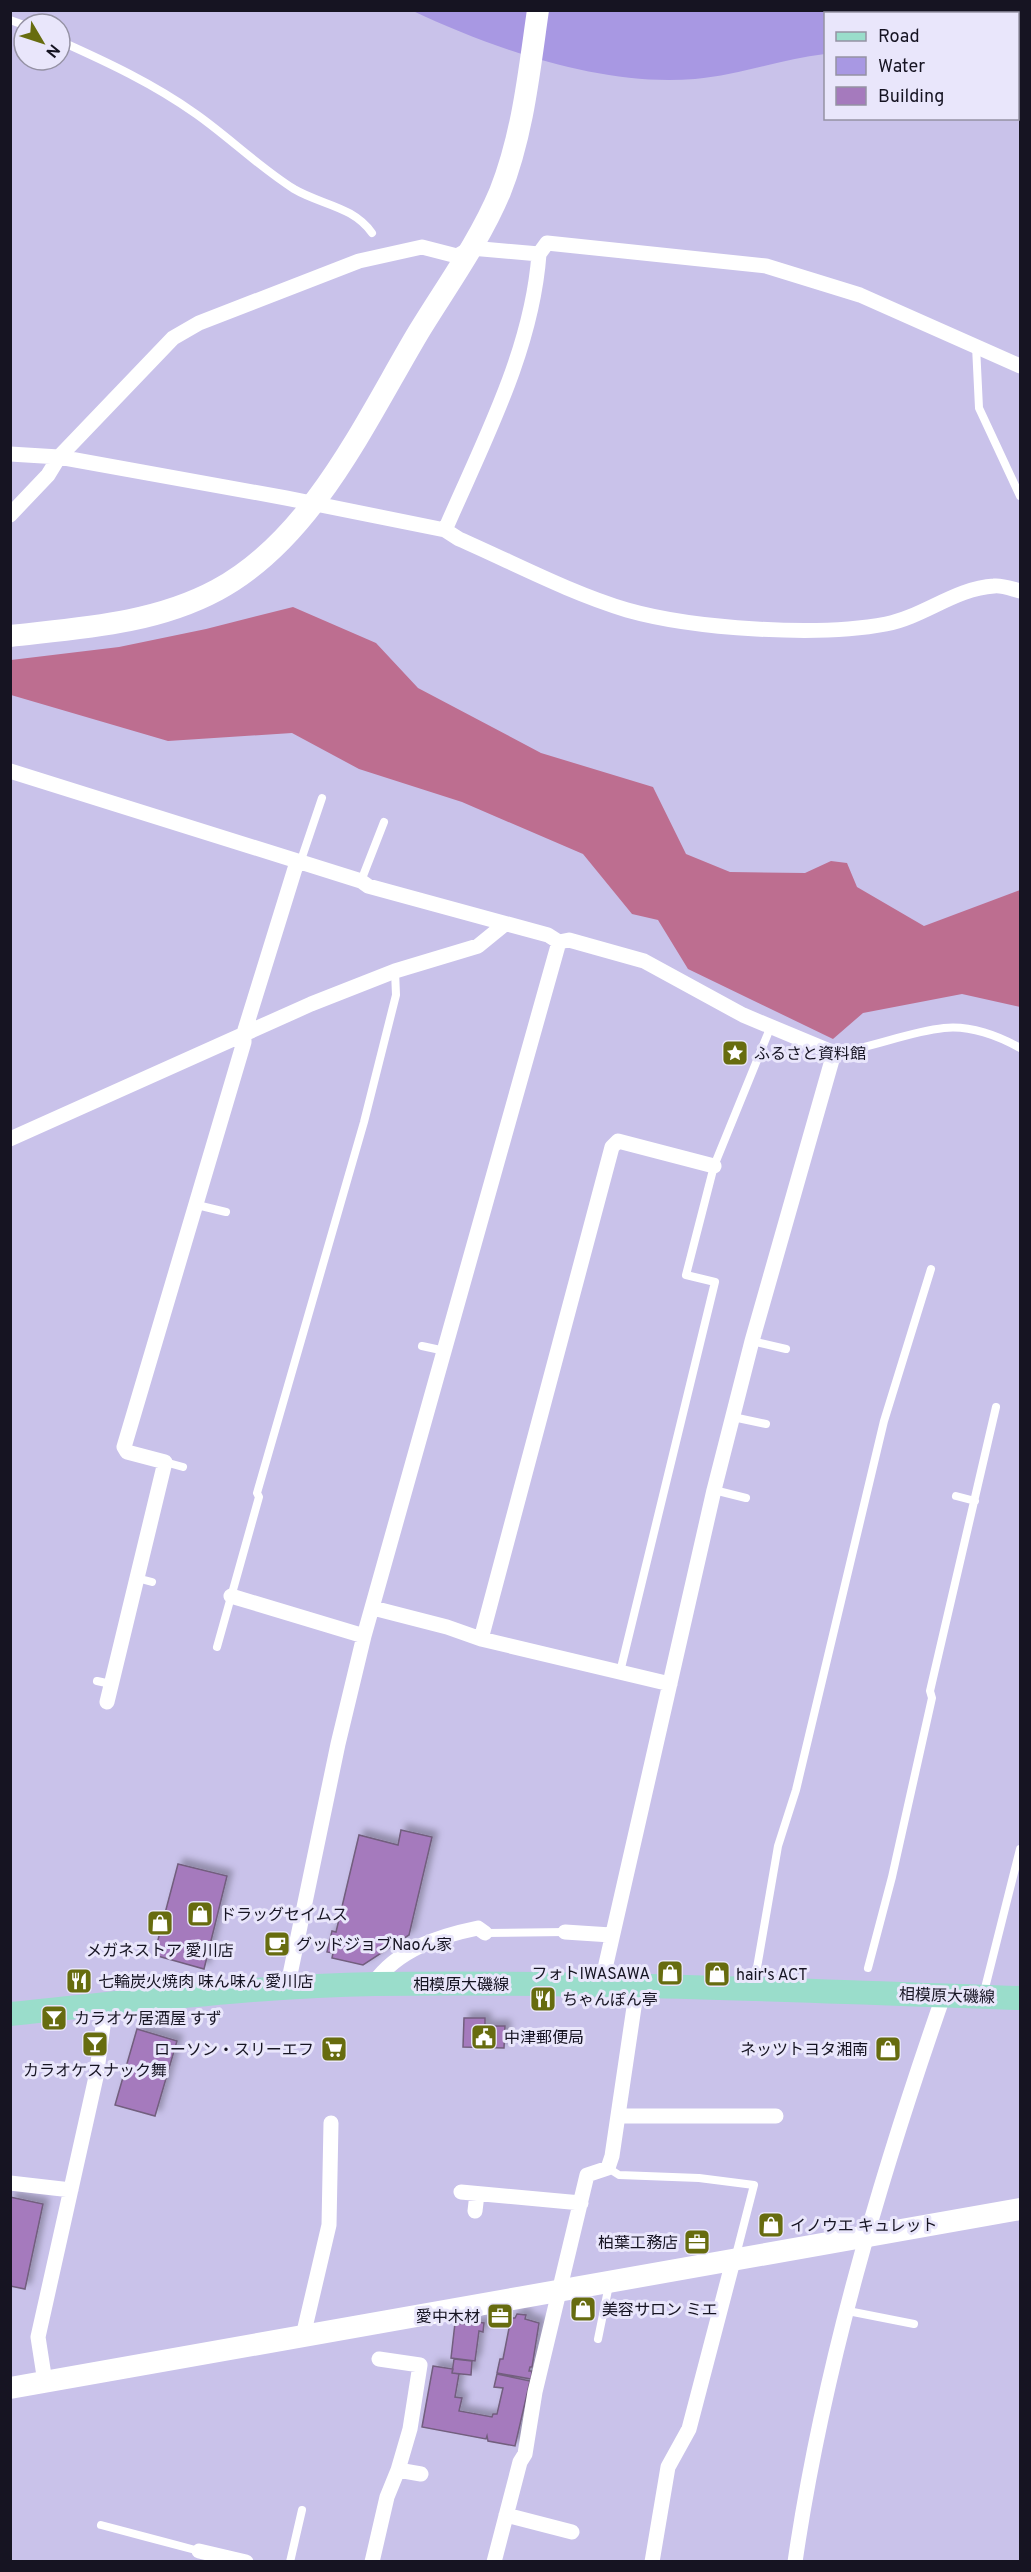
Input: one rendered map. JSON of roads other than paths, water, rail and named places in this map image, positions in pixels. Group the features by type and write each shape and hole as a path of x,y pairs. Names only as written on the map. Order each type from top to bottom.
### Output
{"main road":[{"name":"相模原大磯線","path":"10,2014 287,1989 373,1984 601,1986 944,1994 1020,1998"}],"street":[{"path":"10,636 110,624 175,608 217,590 257,564 295,525 325,487 471,248 499,193 520,133 538,10"},
{"path":"445,530 519,351 537,282 539,254 547,243 765,266 860,295 1020,366"},
{"path":"10,515 48,475 58,457 174,338 199,323 359,261 422,247 457,256 471,248 539,254"},
{"path":"10,454 58,457 286,498 445,530 459,539 594,598 628,610 709,624 777,630 887,624 975,590 995,586 1020,591"},
{"path":"10,771 361,881 368,886 548,935 559,942 570,940 644,961 743,1015 834,1053 752,1341 714,1490 601,1986"},
{"path":"107,1702 104,1683 144,1580 165,1462 127,1452 124,1447 197,1205 244,1042 244,1033 298,863"},
{"path":"10,1139 244,1033 395,971 478,946 504,924"},
{"path":"287,1989 338,1744 364,1636 559,942"},
{"path":"481,1639 612,1148 618,1141 714,1166"},
{"path":"231,1596 364,1636"},
{"path":"373,1608 447,1626 481,1639 670,1684"},
{"path":"373,1984 383,1970 410,1951 442,1936 478,1928 485,1933"},
{"path":"565,1932 611,1935"},
{"path":"495,2562 520,2462 525,2454 535,2392 587,2175 608,2168 619,2116 637,1987"},
{"path":"795,2562 834,2363 903,2110 944,1994"},
{"path":"45,2382 38,2337 96,2077 106,2005"},
{"path":"619,2116 776,2116"},
{"path":"303,2336 329,2224 331,2123"},
{"path":"10,2183 71,2190"},
{"path":"460,2192 581,2203"},
{"path":"475,2211 477,2193"},
{"path":"10,2388 1020,2209"},
{"path":"652,2562 668,2467 689,2429 732,2261"},
{"path":"372,2562 387,2497 410,2429 420,2365 379,2359"},
{"path":"398,2470 420,2474"},
{"path":"506,2515 572,2532"},
{"path":"199,2551 246,2562"}],"lane":[{"path":"72,46 121,68 196,114 295,189 343,209 363,221 372,233"},
{"path":"976,345 980,408 1020,496"},
{"path":"298,863 321,801 330,807"},
{"path":"361,881 384,822"},
{"path":"217,1647 259,1497 257,1493 364,1122 396,995 395,971"},
{"path":"620,1672 716,1282 686,1275 714,1166 771,1026"},
{"path":"834,1053 864,1049 945,1028 978,1031 1004,1039 1020,1048"},
{"path":"197,1205 226,1212"},
{"path":"753,1991 778,1846 793,1818 884,1421 931,1269"},
{"path":"752,1341 786,1348"},
{"path":"422,1346 445,1351"},
{"path":"868,1968 895,1866 932,1698 930,1691 996,1407"},
{"path":"733,1417 766,1424"},
{"path":"165,1462 183,1467"},
{"path":"714,1490 746,1498"},
{"path":"956,1496 975,1501"},
{"path":"983,1997 1020,1849"},
{"path":"485,1933 565,1932"},
{"path":"608,2168 619,2175 699,2178 754,2186 738,2249 732,2261"},
{"path":"598,2339 610,2282"},
{"path":"848,2312 914,2324"},
{"path":"290,2562 302,2510"},
{"path":"101,2525 199,2551"}],"water":[{"path":"413,11 1020,11 1020,65 1019,12 824,12 824,54 711,77 660,80 624,77 551,63 514,52"}],"place":[{"name":"ふるさと資料館","path":"735,1053"},
{"name":"ドラッグセイムス","path":"200,1914"},
{"name":"メガネストア 愛川店","path":"160,1923"},
{"name":"グッドジョブNaoん家","path":"277,1944"},
{"name":"フォトIWASAWA","path":"670,1973"},
{"name":"hair's ACT","path":"717,1974"},
{"name":"七輪炭火焼肉 味ん味ん 愛川店","path":"79,1981"},
{"name":"ちゃんぽん亭","path":"543,1999"},
{"name":"カラオケ居酒屋 すず","path":"54,2018"},
{"name":"中津郵便局","path":"484,2037"},
{"name":"カラオケスナック舞","path":"95,2044"},
{"name":"ローソン・スリーエフ","path":"334,2049"},
{"name":"ネッツトヨタ湘南","path":"888,2049"},
{"name":"イノウエ キュレット","path":"771,2225"},
{"name":"柏葉工務店","path":"697,2242"},
{"name":"美容サロン ミエ","path":"583,2309"},
{"name":"愛中木材","path":"500,2316"}]}
